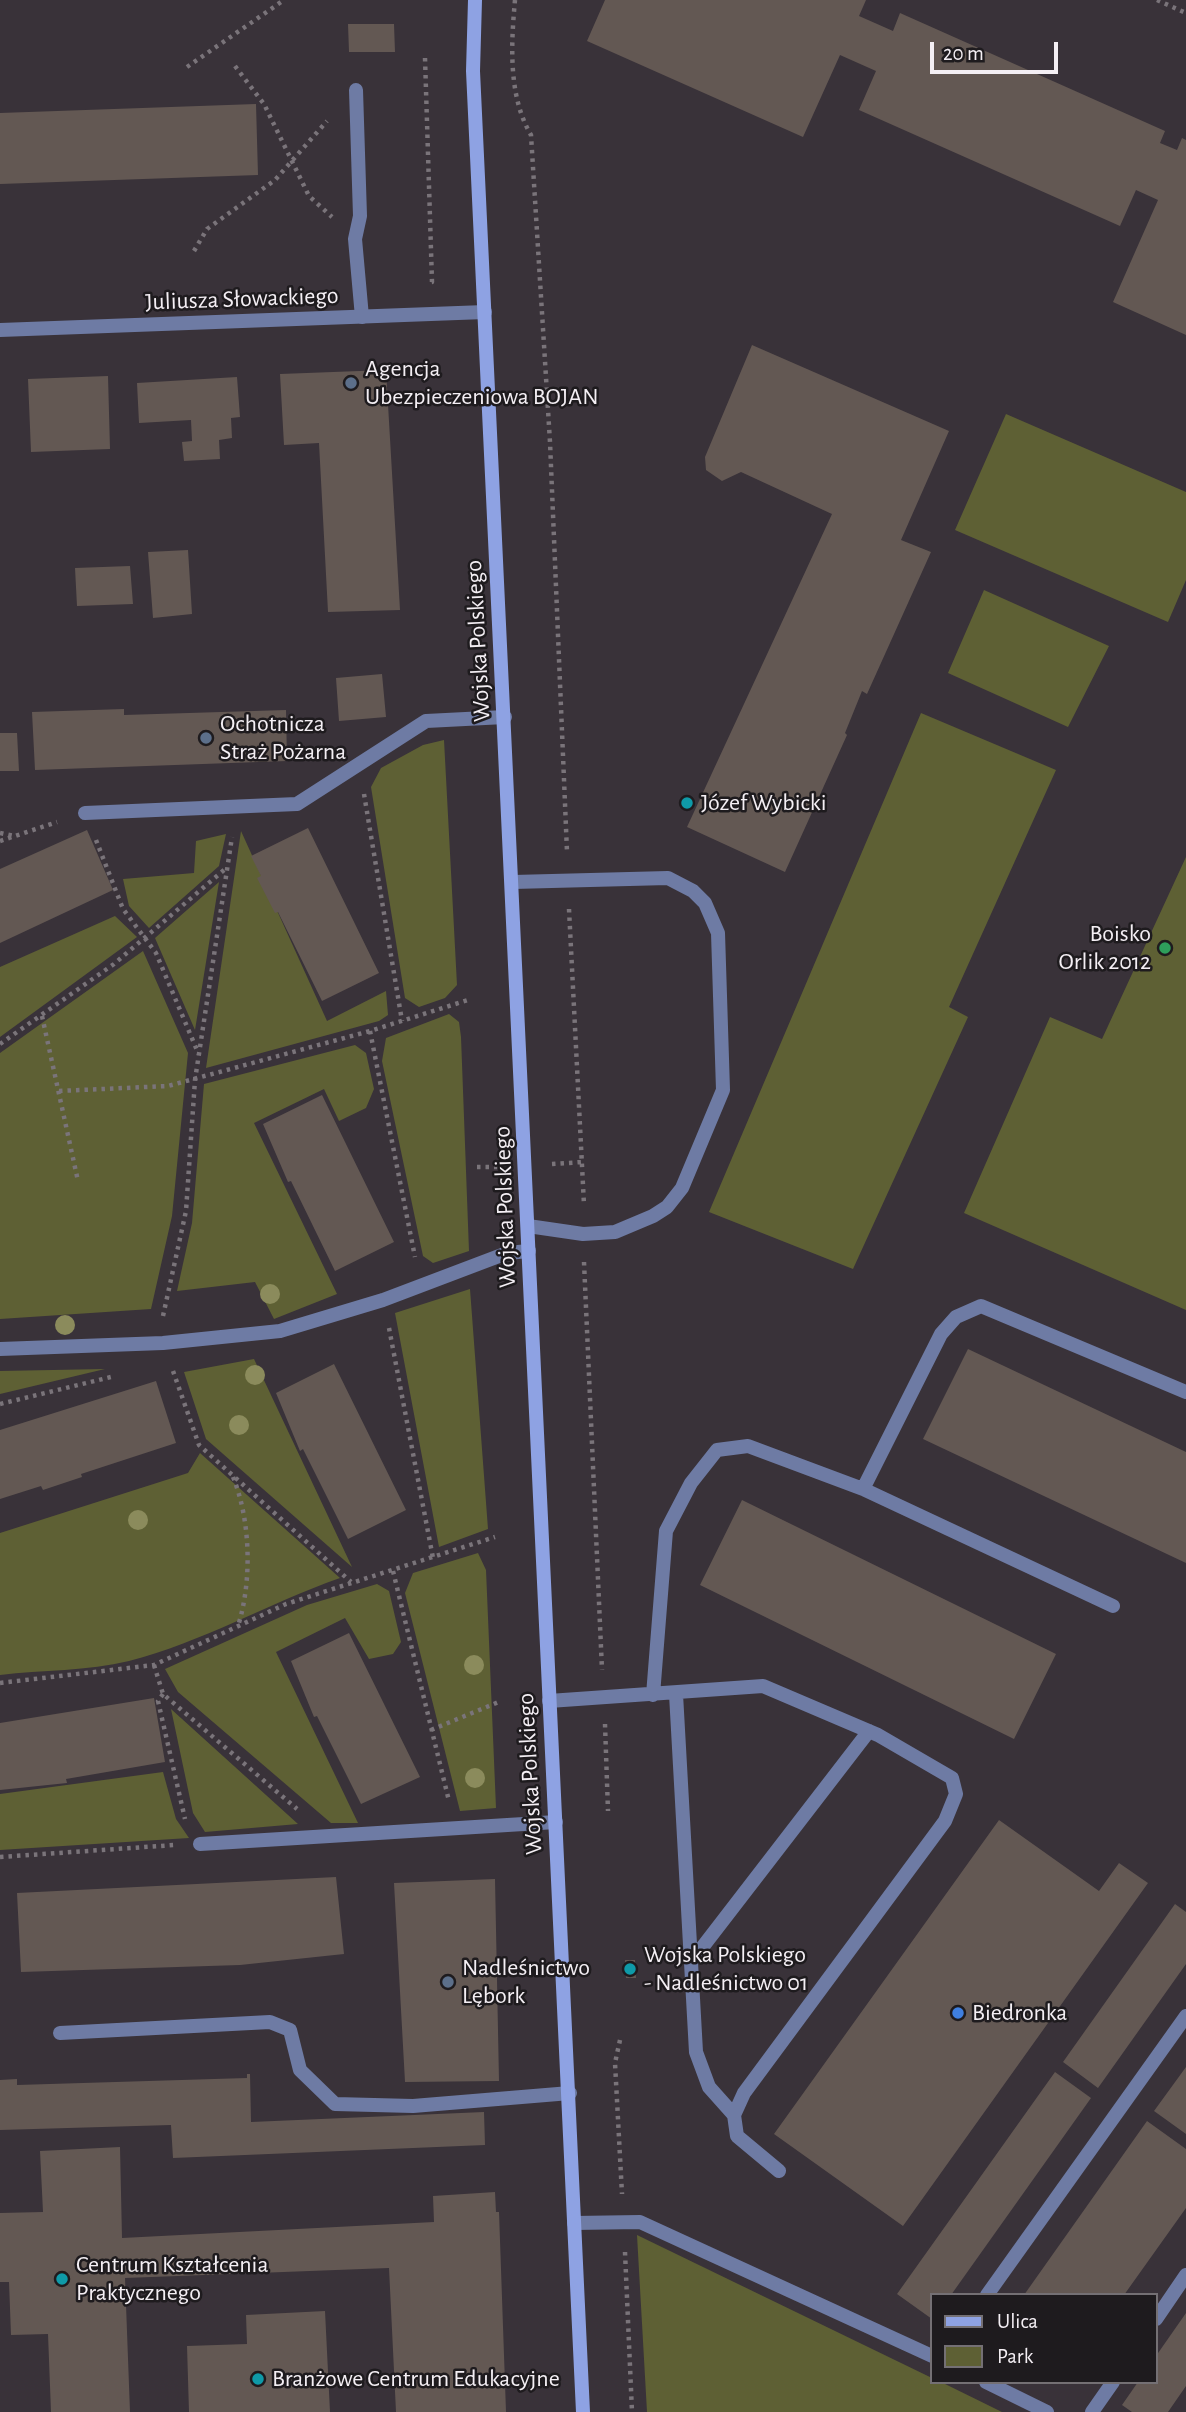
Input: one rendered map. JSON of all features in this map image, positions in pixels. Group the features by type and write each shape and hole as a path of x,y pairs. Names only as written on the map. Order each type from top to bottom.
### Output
{"street":[{"name":"Wojska Polskiego","path":"475,0 473,71 583,2412"},
{"path":"356,90 360,216 355,239 362,317"},
{"name":"Juliusza Słowackiego","path":"0,330 485,312"},
{"path":"85,813 297,804 426,721 505,717"},
{"path":"513,882 667,878 693,891 705,903 718,933 723,1090 693,1167 667,1207 615,1232 583,1234 528,1226"},
{"path":"0,1349 163,1343 280,1331 383,1300 507,1253 529,1251"},
{"path":"863,1489 941,1334 957,1317 981,1306 1186,1392"},
{"path":"653,1695 666,1531 691,1483 717,1450 748,1446 863,1489 1113,1606"},
{"path":"549,1701 763,1686 869,1731 952,1778 956,1794 946,1821 744,2093 734,2115 737,2136 779,2171"},
{"path":"676,1694 696,2052 709,2087 734,2115"},
{"path":"691,1962 869,1731"},
{"path":"200,1844 556,1822"},
{"path":"988,2293 1186,2016"},
{"path":"60,2033 270,2022 290,2030 300,2070 335,2104 413,2106 569,2093"},
{"path":"574,2223 640,2222 930,2355"},
{"path":"1158,2316 1186,2275"},
{"path":"990,2384 1047,2412"},
{"path":"1092,2412 1111,2384"}],"path":[{"path":"187,67 284,0"},
{"path":"515,0 515,91 518,109 531,135 550,442 583,1162 583,1234 608,1811"},
{"path":"1157,0 1186,13"},
{"path":"419,284 432,282 425,58"},
{"path":"235,66 264,104 309,196 355,239"},
{"path":"194,251 207,229 275,180 335,113"},
{"path":"352,769 363,790 402,1021"},
{"path":"239,808 225,869 195,1080 186,1210 160,1330 200,1445 351,1581"},
{"path":"0,841 85,813 123,909 156,953 199,1055"},
{"path":"0,833 14,836"},
{"path":"0,1044 145,939 225,869"},
{"path":"59,1091 168,1086 195,1080 370,1031 468,1000"},
{"path":"42,1016 78,1181"},
{"path":"370,1031 421,1286"},
{"path":"383,1300 433,1558"},
{"path":"0,1404 118,1375"},
{"path":"232,1475 240,1494 245,1525 247,1600 238,1627"},
{"path":"0,1683 154,1665 286,1604 495,1537"},
{"path":"393,1571 457,1830"},
{"path":"154,1665 163,1694 330,1837"},
{"path":"0,1857 200,1844 185,1819 172,1772 158,1701 163,1694"},
{"path":"431,1730 501,1701"}],"green space":[{"path":"1006,414 1186,492 1186,580 1168,622 955,530"},
{"path":"984,590 1109,646 1068,727 948,673"},
{"path":"921,713 1056,770 949,1007 968,1017 853,1269 709,1212"},
{"path":"444,740 457,985 445,998 419,1007 405,998 371,787 381,768 423,745"},
{"path":"241,831 327,1021 386,991 388,1015 379,1021 206,1068"},
{"path":"226,834 219,866 149,928 129,906 123,879 194,873 196,841"},
{"path":"1186,857 1186,1310 964,1213 1050,1017 1102,1039"},
{"path":"219,882 195,1030 155,938"},
{"path":"115,916 137,937 0,1037 0,967"},
{"path":"143,951 188,1053 172,1216 151,1309 0,1319 0,1053"},
{"path":"449,1014 459,1022 461,1037 469,1251 433,1263 423,1256 382,1061 386,1038"},
{"path":"355,1045 366,1053 374,1089 366,1108 339,1121 324,1089 254,1123 337,1294 274,1319 255,1282 177,1291 192,1223 204,1084"},
{"path":"470,1289 488,1529 439,1547 395,1313"},
{"path":"254,1359 352,1567 206,1439 184,1372"},
{"path":"105,1369 0,1394 0,1371"},
{"path":"200,1453 340,1578 183,1644 129,1661 81,1669 0,1675 0,1533 188,1473"},
{"path":"478,1553 486,1570 496,1808 460,1811 405,1593 413,1573"},
{"path":"377,1584 389,1591 401,1642 393,1654 369,1659 345,1618 276,1652 358,1823 331,1823 178,1692 165,1669 307,1605"},
{"path":"171,1709 298,1824 205,1832 193,1813"},
{"path":"163,1772 176,1819 189,1838 0,1850 0,1794"},
{"path":"637,2235 930,2377 930,2384 945,2384 1002,2412 647,2412"}],"building":[{"path":"605,0 866,0 859,16 893,31 900,13 1165,131 1160,143 1177,150 1182,138 1186,140 1186,335 1113,302 1158,200 1136,190 1120,226 859,110 876,71 840,55 803,137 587,41"},
{"path":"348,24 394,24 395,52 349,52"},
{"path":"256,104 258,175 0,184 0,113"},
{"path":"752,345 949,431 901,540 931,552 867,694 862,691 845,733 847,735 785,872 687,827 832,514 741,472 722,481 706,470 705,457"},
{"path":"386,370 400,610 328,612 319,443 284,445 280,374"},
{"path":"108,376 110,449 31,452 28,379"},
{"path":"237,377 240,417 231,418 232,438 219,440 220,459 184,461 182,442 192,441 191,420 139,423 137,383"},
{"path":"188,550 192,614 153,618 148,552"},
{"path":"130,566 133,604 77,606 75,568"},
{"path":"382,674 386,717 339,721 336,678"},
{"name":"Ochotnicza Straż Pożarna","path":"124,709 124,715 286,710 287,761 35,770 32,712"},
{"path":"0,733 17,733 19,771 0,771"},
{"path":"308,828 379,973 322,1001 278,912 275,913 257,878 261,876 251,856"},
{"path":"87,830 113,890 0,943 0,869"},
{"path":"322,1095 394,1242 335,1271 291,1181 288,1182 263,1124"},
{"path":"968,1349 1186,1452 1186,1563 923,1439"},
{"path":"334,1364 406,1510 348,1539 303,1449 300,1451 276,1393"},
{"path":"156,1381 176,1443 81,1474 82,1477 43,1490 41,1486 0,1499 0,1430"},
{"path":"742,1500 1056,1654 1014,1739 700,1585"},
{"path":"349,1633 420,1777 361,1804 317,1716 314,1717 291,1661"},
{"path":"154,1698 165,1762 66,1779 67,1783 0,1790 0,1723"},
{"name":"Biedronka","path":"999,1820 1099,1891 1119,1863 1148,1883 903,2226 774,2134"},
{"path":"336,1877 344,1954 240,1965 21,1972 17,1893"},
{"name":"Nadleśnictwo Lębork","path":"495,1879 499,2081 405,2082 394,1883"},
{"path":"1175,1904 1186,1912 1186,1964 1098,2088 1063,2062"},
{"name":"Wojska Polskiego - Nadleśnictwo 01","path":"625,1960 635,1960 636,1978 626,1978"},
{"path":"1186,2067 1186,2134 1154,2111"},
{"path":"1055,2072 1091,2098 952,2293 930,2293 930,2318 897,2294"},
{"path":"247,2074 250,2074 251,2122 484,2112 485,2145 173,2158 171,2125 0,2130 0,2080 17,2079 17,2085 247,2078"},
{"path":"1147,2121 1186,2149 1186,2208 1125,2293 1025,2293"},
{"name":"Centrum Kształcenia Praktycznego","path":"120,2147 122,2238 434,2222 433,2196 495,2192 496,2212 499,2212 506,2412 396,2412 389,2268 125,2278 130,2412 51,2412 48,2334 11,2335 9,2282 0,2282 0,2213 43,2212 40,2151"},
{"name":"Branżowe Centrum Edukacyjne","path":"325,2311 330,2412 189,2412 187,2346 247,2344 246,2315"},
{"path":"1186,2313 1186,2386 1168,2412 1132,2412 1122,2405 1137,2384 1158,2384 1158,2353"}],"place":[{"name":"Agencja Ubezpieczeniowa BOJAN","path":"351,383"},
{"name":"Ochotnicza Straż Pożarna","path":"206,738"},
{"name":"Józef Wybicki","path":"687,803"},
{"name":"Boisko Orlik 2012","path":"1165,948"},
{"name":"Wojska Polskiego - Nadleśnictwo 01","path":"630,1969"},
{"name":"Nadleśnictwo Lębork","path":"448,1982"},
{"name":"Biedronka","path":"958,2013"},
{"name":"Centrum Kształcenia Praktycznego","path":"62,2279"},
{"name":"Branżowe Centrum Edukacyjne","path":"258,2379"}]}
